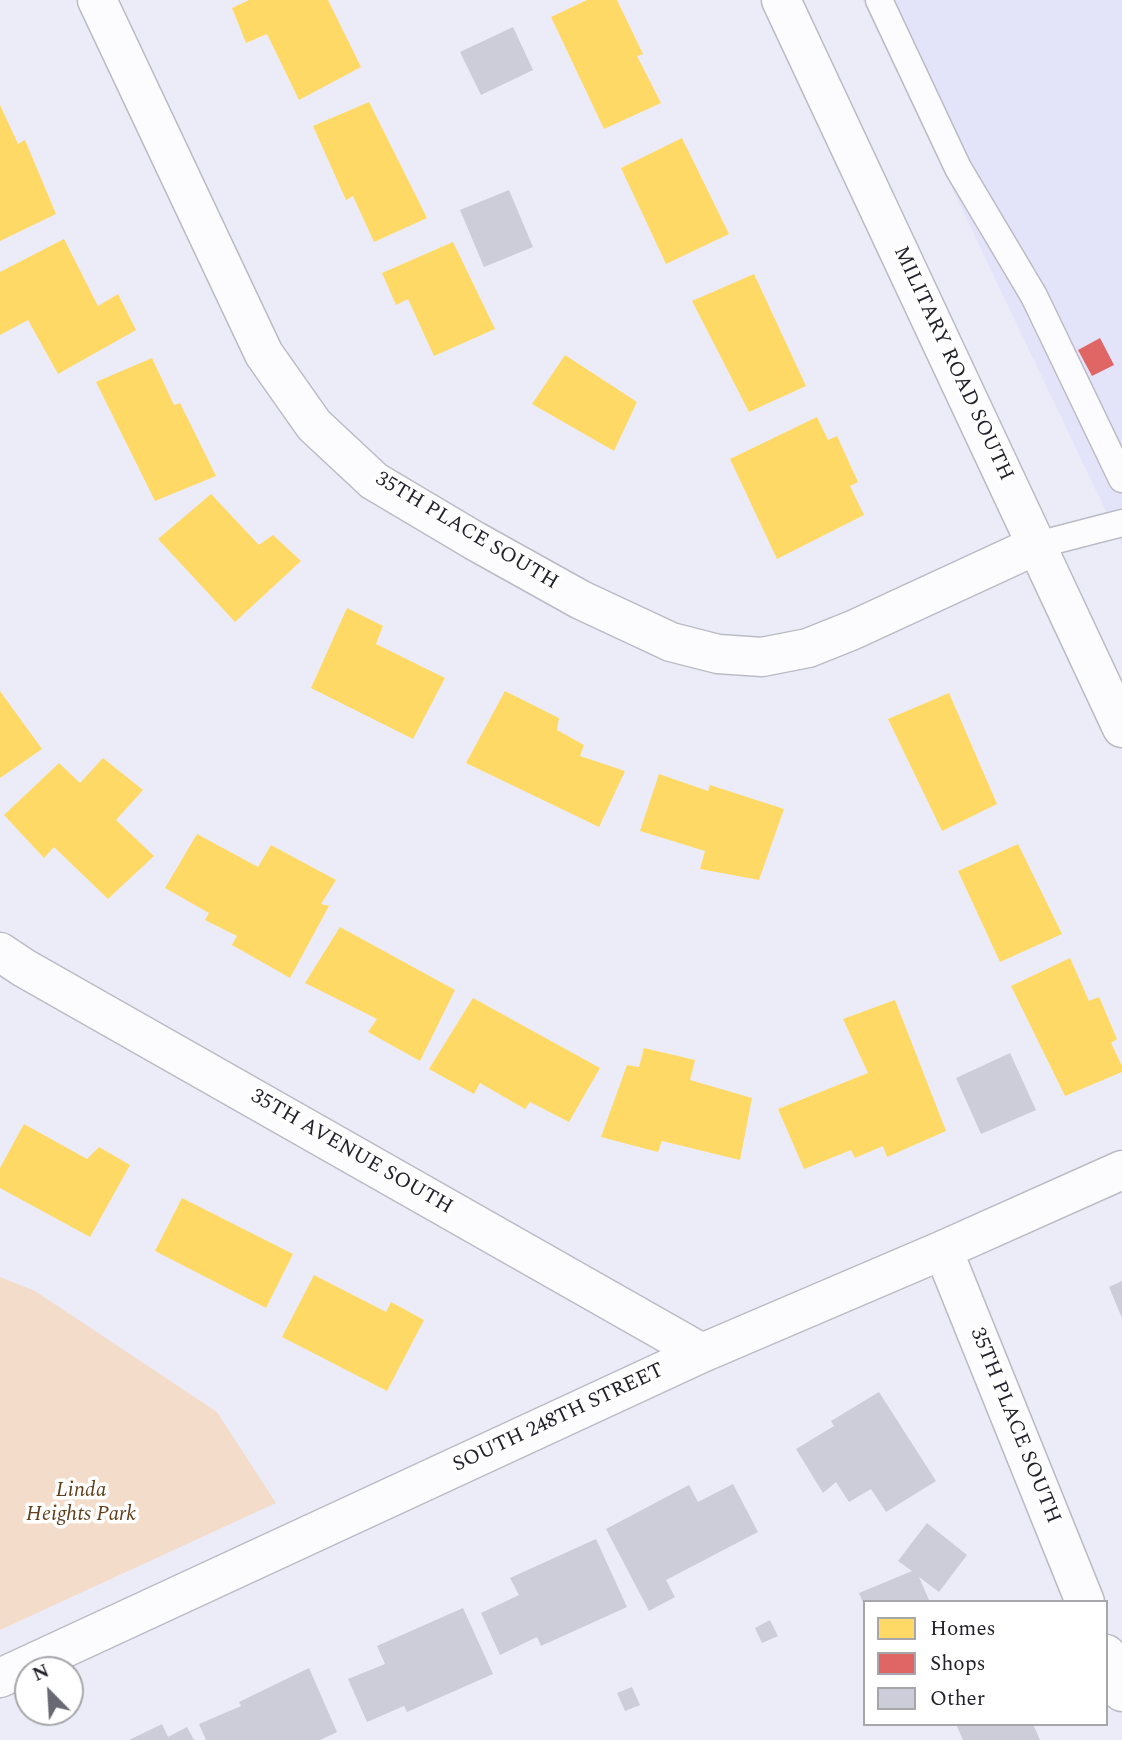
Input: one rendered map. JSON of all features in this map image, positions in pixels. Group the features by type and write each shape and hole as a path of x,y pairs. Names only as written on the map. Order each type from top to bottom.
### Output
{"street":[{"name":"35TH PLACE SOUTH","path":"97,0 264,354 314,425 374,481 475,541 582,600 671,642 718,654 762,657 808,648 853,630 1037,545"},
{"name":"MILITARY ROAD SOUTH","path":"781,0 1122,729"},
{"name":"35TH AVENUE SOUTH","path":"0,952 36,975 702,1353"},
{"name":"SOUTH 248TH STREET","path":"0,1678 702,1353 1122,1170"},
{"name":"35TH PLACE SOUTH","path":"943,1250 1084,1600"},
{"path":"1108,1659 1122,1692"}],"lane":[{"path":"879,0 958,168 1034,296 1122,479"},
{"path":"1037,545 1122,523"}],"shaded area":[{"path":"862,0 1122,0 1122,545"}],"green space":[{"name":"Linda Heights Park","path":"0,1277 35,1291 217,1412 276,1503 0,1630"}],"building: Homes":[{"path":"249,0 328,0 361,67 299,100 267,34 246,43 232,8"},
{"path":"587,0 617,0 643,54 637,56 661,103 604,129 551,17"},
{"path":"369,102 427,218 374,242 353,196 346,200 313,126"},
{"path":"0,105 18,144 25,140 56,214 0,241"},
{"path":"682,138 729,234 666,264 621,168"},
{"path":"64,239 98,306 118,294 136,330 58,374 28,320 0,335 0,272"},
{"path":"453,242 495,329 434,356 408,299 396,305 382,273"},
{"path":"754,274 806,386 749,412 692,301"},
{"path":"565,355 637,402 614,451 532,404"},
{"path":"152,358 174,405 180,403 216,476 155,501 96,382"},
{"path":"817,417 828,440 837,436 858,482 850,486 864,515 777,559 730,459"},
{"path":"211,494 259,545 273,535 301,561 235,622 158,539"},
{"path":"347,608 383,626 376,644 445,678 413,739 311,688"},
{"path":"0,691 42,749 0,778"},
{"path":"505,691 559,718 557,730 584,745 580,756 625,771 599,827 466,763"},
{"path":"949,693 997,804 942,831 888,719"},
{"path":"103,758 143,790 116,820 154,856 108,899 54,847 44,858 4,815 59,763 80,783"},
{"path":"659,774 708,791 710,785 784,809 759,880 700,869 705,851 640,831"},
{"path":"197,834 258,867 271,845 336,880 321,904 329,906 290,978 232,945 237,936 205,920 209,913 165,888"},
{"path":"1018,844 1062,934 1000,962 958,871"},
{"path":"340,927 455,990 420,1061 368,1032 377,1019 305,983"},
{"path":"1070,958 1089,1001 1099,997 1117,1039 1111,1043 1122,1066 1122,1072 1065,1096 1011,986"},
{"path":"473,998 600,1068 569,1122 530,1102 525,1109 480,1083 474,1094 429,1069"},
{"path":"895,1000 946,1131 887,1157 883,1146 855,1158 851,1150 804,1169 778,1109 868,1073 843,1019"},
{"path":"644,1048 695,1060 690,1080 752,1098 740,1160 662,1141 658,1152 601,1137 627,1065 639,1067"},
{"path":"24,1124 87,1159 99,1147 130,1165 90,1237 0,1188 0,1168"},
{"path":"182,1198 293,1254 266,1308 155,1251"},
{"path":"314,1275 386,1312 391,1302 424,1320 387,1391 282,1337"}],"building: Shops":[{"path":"1100,338 1114,365 1092,376 1078,350"}],"building: Other":[{"path":"513,27 533,70 481,95 460,52"},
{"path":"509,190 533,247 484,267 460,210"},
{"path":"1010,1053 1036,1110 981,1134 956,1078"},
{"path":"1122,1281 1122,1318 1109,1287"},
{"path":"879,1392 936,1481 886,1512 871,1489 849,1502 836,1482 823,1493 796,1449 834,1426 831,1421"},
{"path":"733,1484 758,1532 666,1580 675,1597 649,1611 606,1529 689,1485 698,1502"},
{"path":"927,1523 967,1555 939,1592 919,1577 929,1600 863,1600 863,1602 859,1593 912,1571 898,1561"},
{"path":"596,1539 627,1607 541,1646 537,1637 500,1655 481,1613 519,1595 510,1578"},
{"path":"463,1608 493,1674 407,1712 404,1706 367,1722 348,1679 385,1664 377,1646"},
{"path":"770,1620 778,1636 762,1643 755,1628"},
{"path":"309,1668 337,1732 320,1740 206,1740 199,1724 241,1706 239,1702"},
{"path":"632,1687 640,1705 625,1711 617,1693"},
{"path":"162,1724 168,1737 187,1727 194,1740 129,1740"},
{"path":"957,1726 1034,1726 1040,1740 963,1740"}]}
